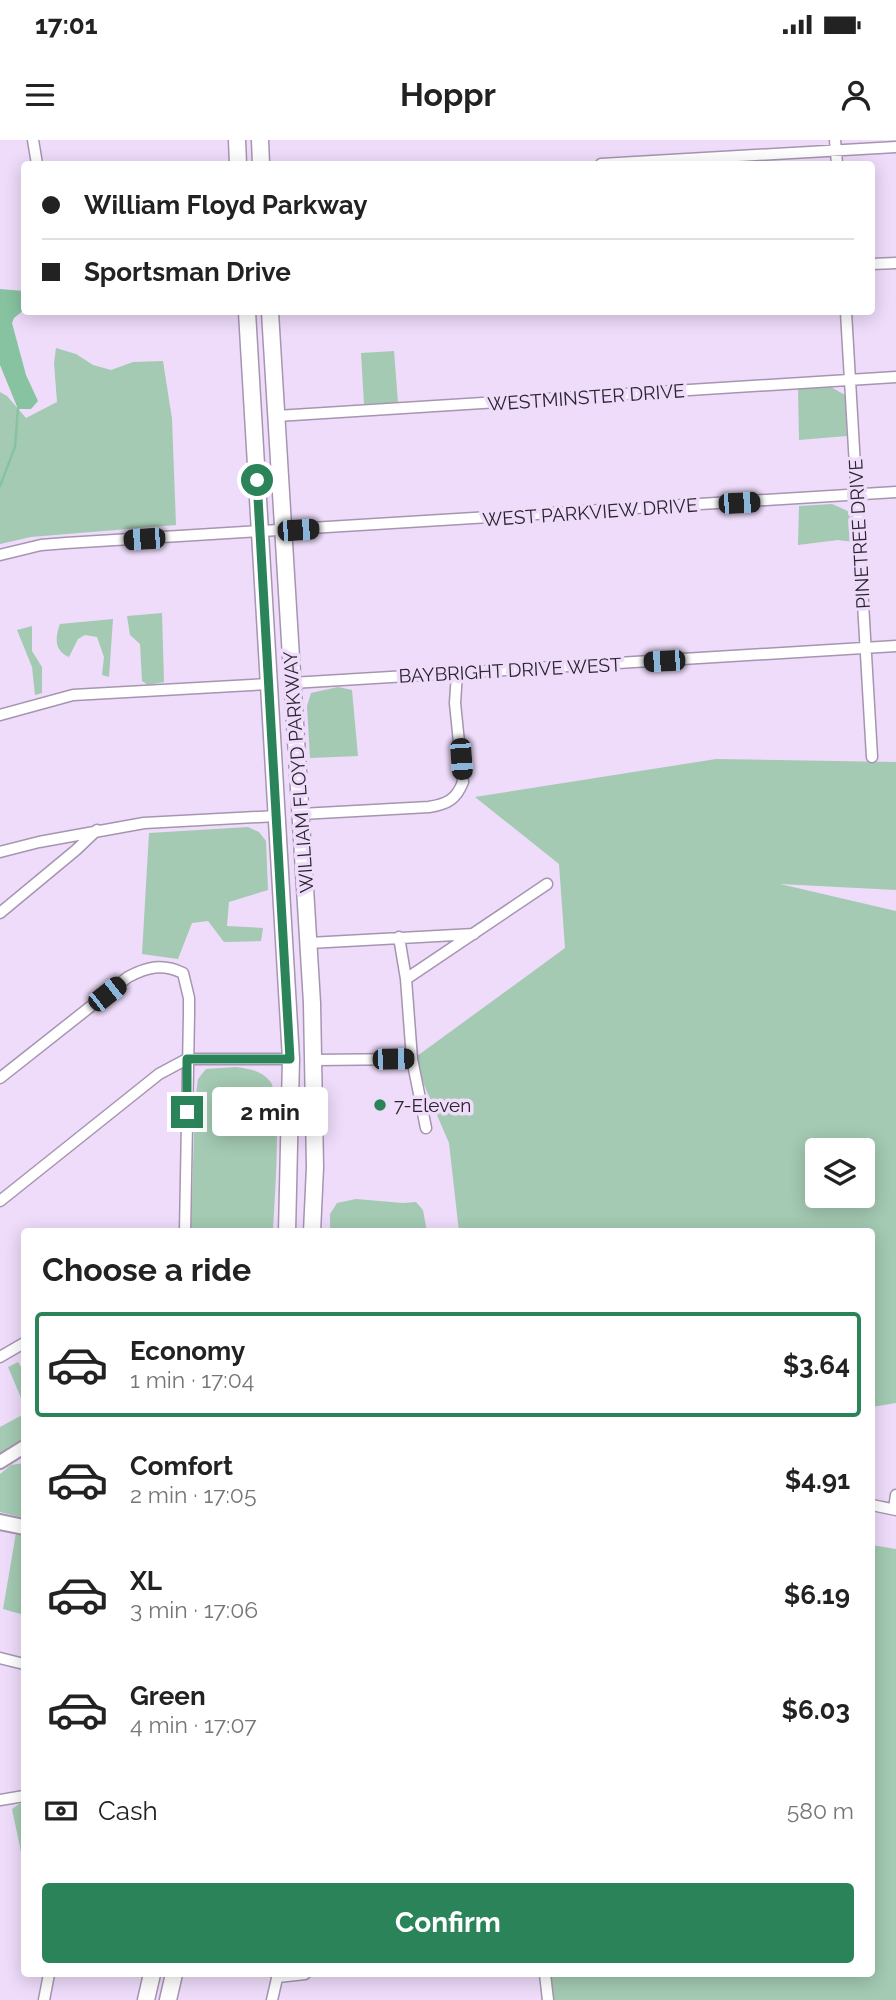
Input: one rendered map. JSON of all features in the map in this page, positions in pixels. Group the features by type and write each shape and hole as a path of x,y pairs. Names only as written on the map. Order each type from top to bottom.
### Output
{"highway":[{"path":"237,140 238,161"},
{"path":"260,140 261,161"},
{"name":"WILLIAM FLOYD PARKWAY","path":"247,315 290,1059 287,1228"},
{"name":"WILLIAM FLOYD PARKWAY","path":"270,315 309,943 315,1167 312,1228"},
{"path":"146,2000 151,1977"},
{"path":"169,2000 173,1977"}],"main road":[{"path":"0,1522 21,1526"}],"street":[{"path":"33,140 36,161"},
{"path":"638,161 835,145 896,147"},
{"path":"875,264 896,262"},
{"name":"PINETREE DRIVE","path":"846,315 872,757"},
{"name":"WESTMINSTER DRIVE","path":"277,416 896,377"},
{"name":"WEST PARKVIEW DRIVE","path":"0,555 41,545 896,492"},
{"name":"BAYBRIGHT DRIVE WEST","path":"292,683 896,646"},
{"path":"301,814 447,804 458,793 463,782 455,703 457,673"},
{"path":"0,715 72,695 270,684"},
{"path":"0,852 97,830 144,823 277,816"},
{"path":"0,913 97,830"},
{"path":"406,979 547,884"},
{"path":"309,943 474,934"},
{"path":"399,937 406,979 412,1059 426,1128"},
{"path":"0,1078 128,977 145,968 159,966 183,973 189,998 185,1228"},
{"path":"0,1201 159,1074 187,1059 290,1059"},
{"path":"313,1060 412,1059"},
{"path":"0,1357 21,1345"},
{"path":"0,1462 21,1449"},
{"path":"875,1506 895,1509 896,1495"},
{"path":"0,1658 21,1663"},
{"path":"0,1800 21,1796"},
{"path":"44,2000 48,1977"},
{"path":"272,2000 278,1977"},
{"path":"545,1977 548,2000"}],"shaded area":[{"path":"0,289 21,291 21,312 12,323 26,375 38,401 31,409 18,409 0,365"},
{"path":"56,348 111,370 133,362 163,361 172,419 176,525 31,537 0,544 0,392 7,396 26,418 57,402 54,363"},
{"path":"394,351 398,403 364,404 361,353"},
{"path":"831,387 845,395 847,436 799,440 798,388"},
{"path":"832,504 850,512 853,542 838,540 798,545 799,506"},
{"path":"162,613 164,682 148,685 142,681 140,644 130,635 127,616"},
{"path":"113,619 109,677 102,675 104,657 97,637 85,635 78,639 69,657 58,647 57,634 60,624"},
{"path":"32,626 32,651 42,667 42,693 35,695 32,667 17,630"},
{"path":"338,687 352,690 358,756 310,758 307,706 311,693"},
{"path":"716,759 896,762 896,890 780,884 896,911 896,1403 875,1406 875,1228 459,1228 449,1143 413,1059 565,948 559,864 475,797"},
{"path":"248,827 259,832 266,841 268,890 229,902 227,926 263,928 261,941 224,942 208,921 192,923 178,959 142,954 149,833"},
{"path":"206,1069 250,1069 270,1081 274,1091 277,1129 273,1228 191,1228 195,1101 198,1079"},
{"path":"356,1199 416,1202 423,1210 426,1228 330,1228 330,1214 337,1203"},
{"path":"18,1362 21,1367 21,1398 8,1367"},
{"path":"21,1416 21,1441 0,1453 0,1427"},
{"path":"21,1463 21,1517 0,1512 0,1474 11,1465"},
{"path":"16,1533 21,1534 21,1614 3,1609"},
{"path":"875,1546 896,1549 896,2000 550,2000 547,1977 875,1977"},
{"path":"21,1804 21,1852 12,1809"}],"waterway":[{"path":"0,486 15,447 18,408"}],"place":[{"name":"7-Eleven","path":"380,1105"}],"route":[{"path":"187,1112 187,1059 290,1059 257,480"}]}
